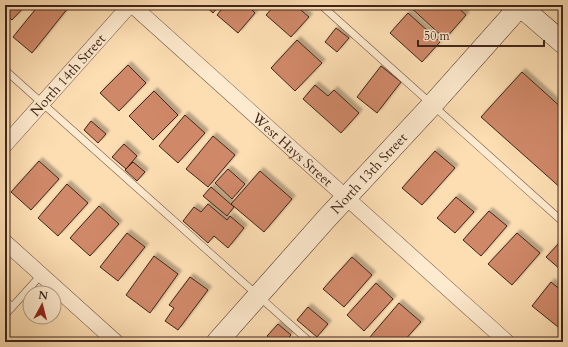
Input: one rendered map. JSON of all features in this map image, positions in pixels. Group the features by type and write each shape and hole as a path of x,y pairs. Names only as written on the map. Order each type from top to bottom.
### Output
{"street":[{"name":"North 14th Street","path":"5,145 131,5"},
{"name":"West Hays Street","path":"131,5 507,342"},
{"name":"North 13th Street","path":"217,342 346,198 432,105 520,5"},
{"path":"520,5 563,43"},
{"path":"5,242 111,340"}],"lane":[{"path":"321,5 563,222"},
{"path":"5,70 310,342"},
{"path":"5,315 42,275"},
{"path":"5,300 12,306"}],"building":[{"path":"5,5 26,5 12,20 5,14"},
{"path":"39,5 64,5 68,8 32,53 13,37"},
{"path":"204,5 220,5 213,13"},
{"path":"225,5 247,5 255,13 238,33 217,15"},
{"path":"275,5 295,5 309,17 291,37 266,15"},
{"path":"408,5 455,5 466,15 445,39"},
{"path":"408,13 440,42 422,62 390,33"},
{"path":"336,28 349,38 337,52 325,42"},
{"path":"297,40 322,63 295,91 271,68"},
{"path":"128,65 146,83 119,111 100,93"},
{"path":"381,66 401,82 377,113 357,97"},
{"path":"522,72 563,109 563,190 481,117"},
{"path":"315,85 328,96 334,90 359,113 341,133 303,99"},
{"path":"154,91 178,115 153,140 129,116"},
{"path":"185,115 205,133 178,163 159,146"},
{"path":"91,121 106,134 98,143 84,130"},
{"path":"213,136 235,155 208,187 186,169"},
{"path":"124,144 137,156 126,169 112,157"},
{"path":"435,151 455,168 422,205 402,188"},
{"path":"39,161 59,179 31,210 11,192"},
{"path":"133,162 145,172 137,181 125,170"},
{"path":"228,169 245,184 232,199 215,183"},
{"path":"260,171 292,199 264,232 231,204"},
{"path":"67,184 88,203 58,236 38,218"},
{"path":"211,187 234,207 227,216 203,196"},
{"path":"456,197 474,212 455,233 437,218"},
{"path":"208,204 227,220 230,216 244,228 228,248 214,236 208,243 183,221 194,207 201,212"},
{"path":"99,206 119,224 90,256 70,238"},
{"path":"489,211 507,226 481,256 463,240"},
{"path":"127,233 145,247 118,281 100,267"},
{"path":"517,233 540,253 512,285 488,264"},
{"path":"561,241 563,242 563,267 561,270 546,257"},
{"path":"154,256 178,274 150,313 126,295"},
{"path":"352,257 372,275 344,307 323,289"},
{"path":"190,277 208,290 178,330 165,321 174,308 169,305"},
{"path":"551,282 563,292 563,331 532,306"},
{"path":"376,283 393,299 364,331 347,315"},
{"path":"399,303 421,322 403,342 376,342 370,337"},
{"path":"308,307 328,324 317,337 297,320"},
{"path":"278,324 291,335 284,342 273,342 267,336"}]}
